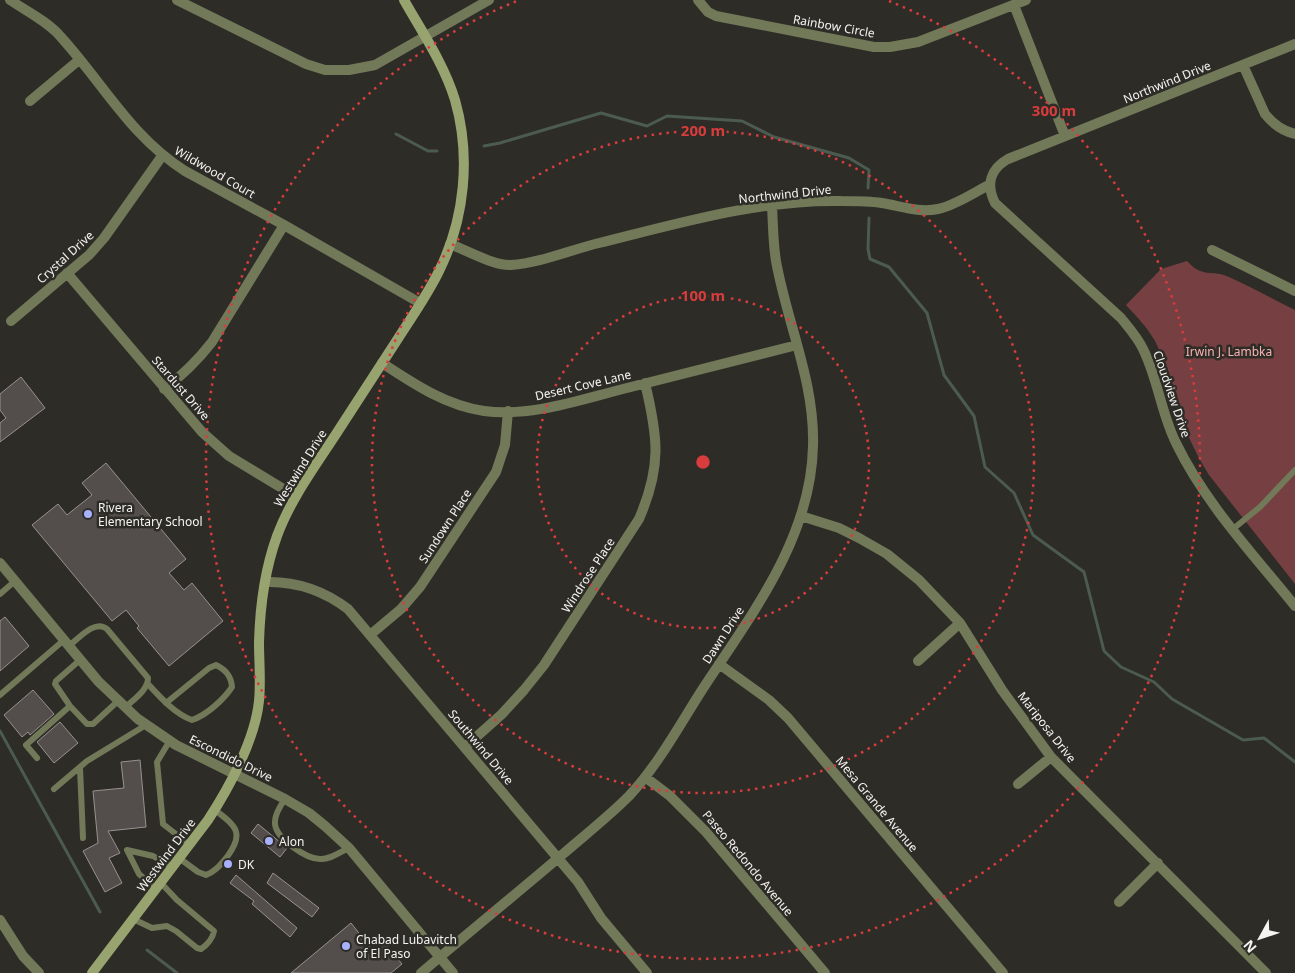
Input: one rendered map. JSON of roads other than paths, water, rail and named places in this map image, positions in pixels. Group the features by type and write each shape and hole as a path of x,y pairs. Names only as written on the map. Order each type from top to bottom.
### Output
{"main road":[{"name":"Westwind Drive","path":"92,973 215,810 235,774 258,704 260,615 265,582 276,538 295,496 420,303 440,269 450,244 462,197 464,167 460,123 449,85 425,36 404,0"}],"street":[{"name":"Wildwood Court","path":"10,0 59,34 131,126 162,156 184,172 284,225 420,303"},
{"path":"177,0 306,64 325,70 349,70 375,65 489,0"},
{"name":"Rainbow Circle","path":"698,0 708,12 716,16 874,47 897,46 918,42 1026,0"},
{"path":"1014,5 1065,136"},
{"name":"Northwind Drive","path":"450,244 498,263 508,265 522,264 598,243 772,205 839,201 880,202 926,211 950,205 990,185 991,177 1001,163 1295,44"},
{"path":"30,101 79,60"},
{"path":"1243,65 1265,114 1282,129 1295,134"},
{"name":"Crystal Drive","path":"11,321 89,255 104,238 162,156"},
{"name":"Cloudview Drive","path":"990,185 990,193 995,203 1121,318 1132,332 1143,349 1151,368 1163,412 1175,442 1201,488 1295,606"},
{"name":"Dawn Drive","path":"421,973 610,814 645,777 779,570 790,546 801,516 810,480 814,448 811,402 806,376 796,346 776,260 772,205"},
{"path":"164,389 184,374 212,342 284,225"},
{"path":"1212,250 1295,291"},
{"name":"Stardust Drive","path":"67,274 202,432 229,456 295,496"},
{"name":"Desert Cove Lane","path":"382,363 440,399 477,409 508,412 551,407 796,346"},
{"name":"Windrose Place","path":"465,747 502,714 544,665 639,519 646,502 656,464 654,421 645,383"},
{"name":"Sundown Place","path":"370,635 401,609 420,587 496,472 505,445 508,412"},
{"name":"Mariposa Drive","path":"801,516 839,528 887,554 919,580 960,624 1002,690 1051,757 1265,973"},
{"name":"Escondido Drive","path":"0,563 80,660 122,704 146,725 169,742 285,799 325,826 349,848 453,973"},
{"name":"Southwind Drive","path":"265,582 294,584 319,591 348,609 578,882 601,918 647,973"},
{"path":"918,661 960,624"},
{"name":"Mesa Grande Avenue","path":"719,664 763,695 788,718 1003,973"},
{"path":"1018,784 1051,757"},
{"name":"Paseo Redondo Avenue","path":"645,777 670,796 706,832 825,973"},
{"path":"1119,902 1158,864"},
{"path":"0,920 23,956 39,973"}],"lane":[{"path":"1233,529 1260,508 1295,470"},
{"path":"0,594 15,580"},
{"path":"0,695 67,643 97,625 103,625 144,672 148,678 148,684 166,703 186,718 192,720 199,718 227,694 232,687 231,678 223,668 216,665 209,668 166,703"},
{"path":"80,660 56,681 56,687 87,724 93,724 148,684"},
{"path":"37,758 26,745 70,706"},
{"path":"54,789 87,761 146,725"},
{"path":"169,742 157,762 163,824 190,844"},
{"path":"80,768 83,838"},
{"path":"285,799 276,816 275,825 278,833 289,844 304,854 318,859 330,858 349,848"},
{"path":"179,858 198,872 206,875 220,866 236,845 237,839 234,826 215,810"},
{"path":"133,919 152,928 167,926 198,948 205,947 214,931 177,900 139,874 127,850 153,856 172,868"}],"waterway":[{"path":"484,146 601,113 647,126 667,116 742,121 774,137 849,158 869,170 868,188"},
{"path":"396,134 428,151 437,151"},
{"path":"869,218 868,249 870,259 889,267 927,313 944,375 974,416 985,467 1014,493 1033,535 1084,572 1104,651 1121,667 1154,682 1172,699 1243,740 1264,738 1295,762"},
{"path":"0,731 100,912"},
{"path":"147,950 177,973"}],"place":[{"name":"Rivera Elementary School","path":"88,514"},
{"name":"Alon","path":"269,841"},
{"name":"DK","path":"228,864"},
{"name":"Chabad Lubavitch of El Paso","path":"346,946"}],"park label":[{"name":"Irwin J. Lambka","path":"1229,351"}]}
